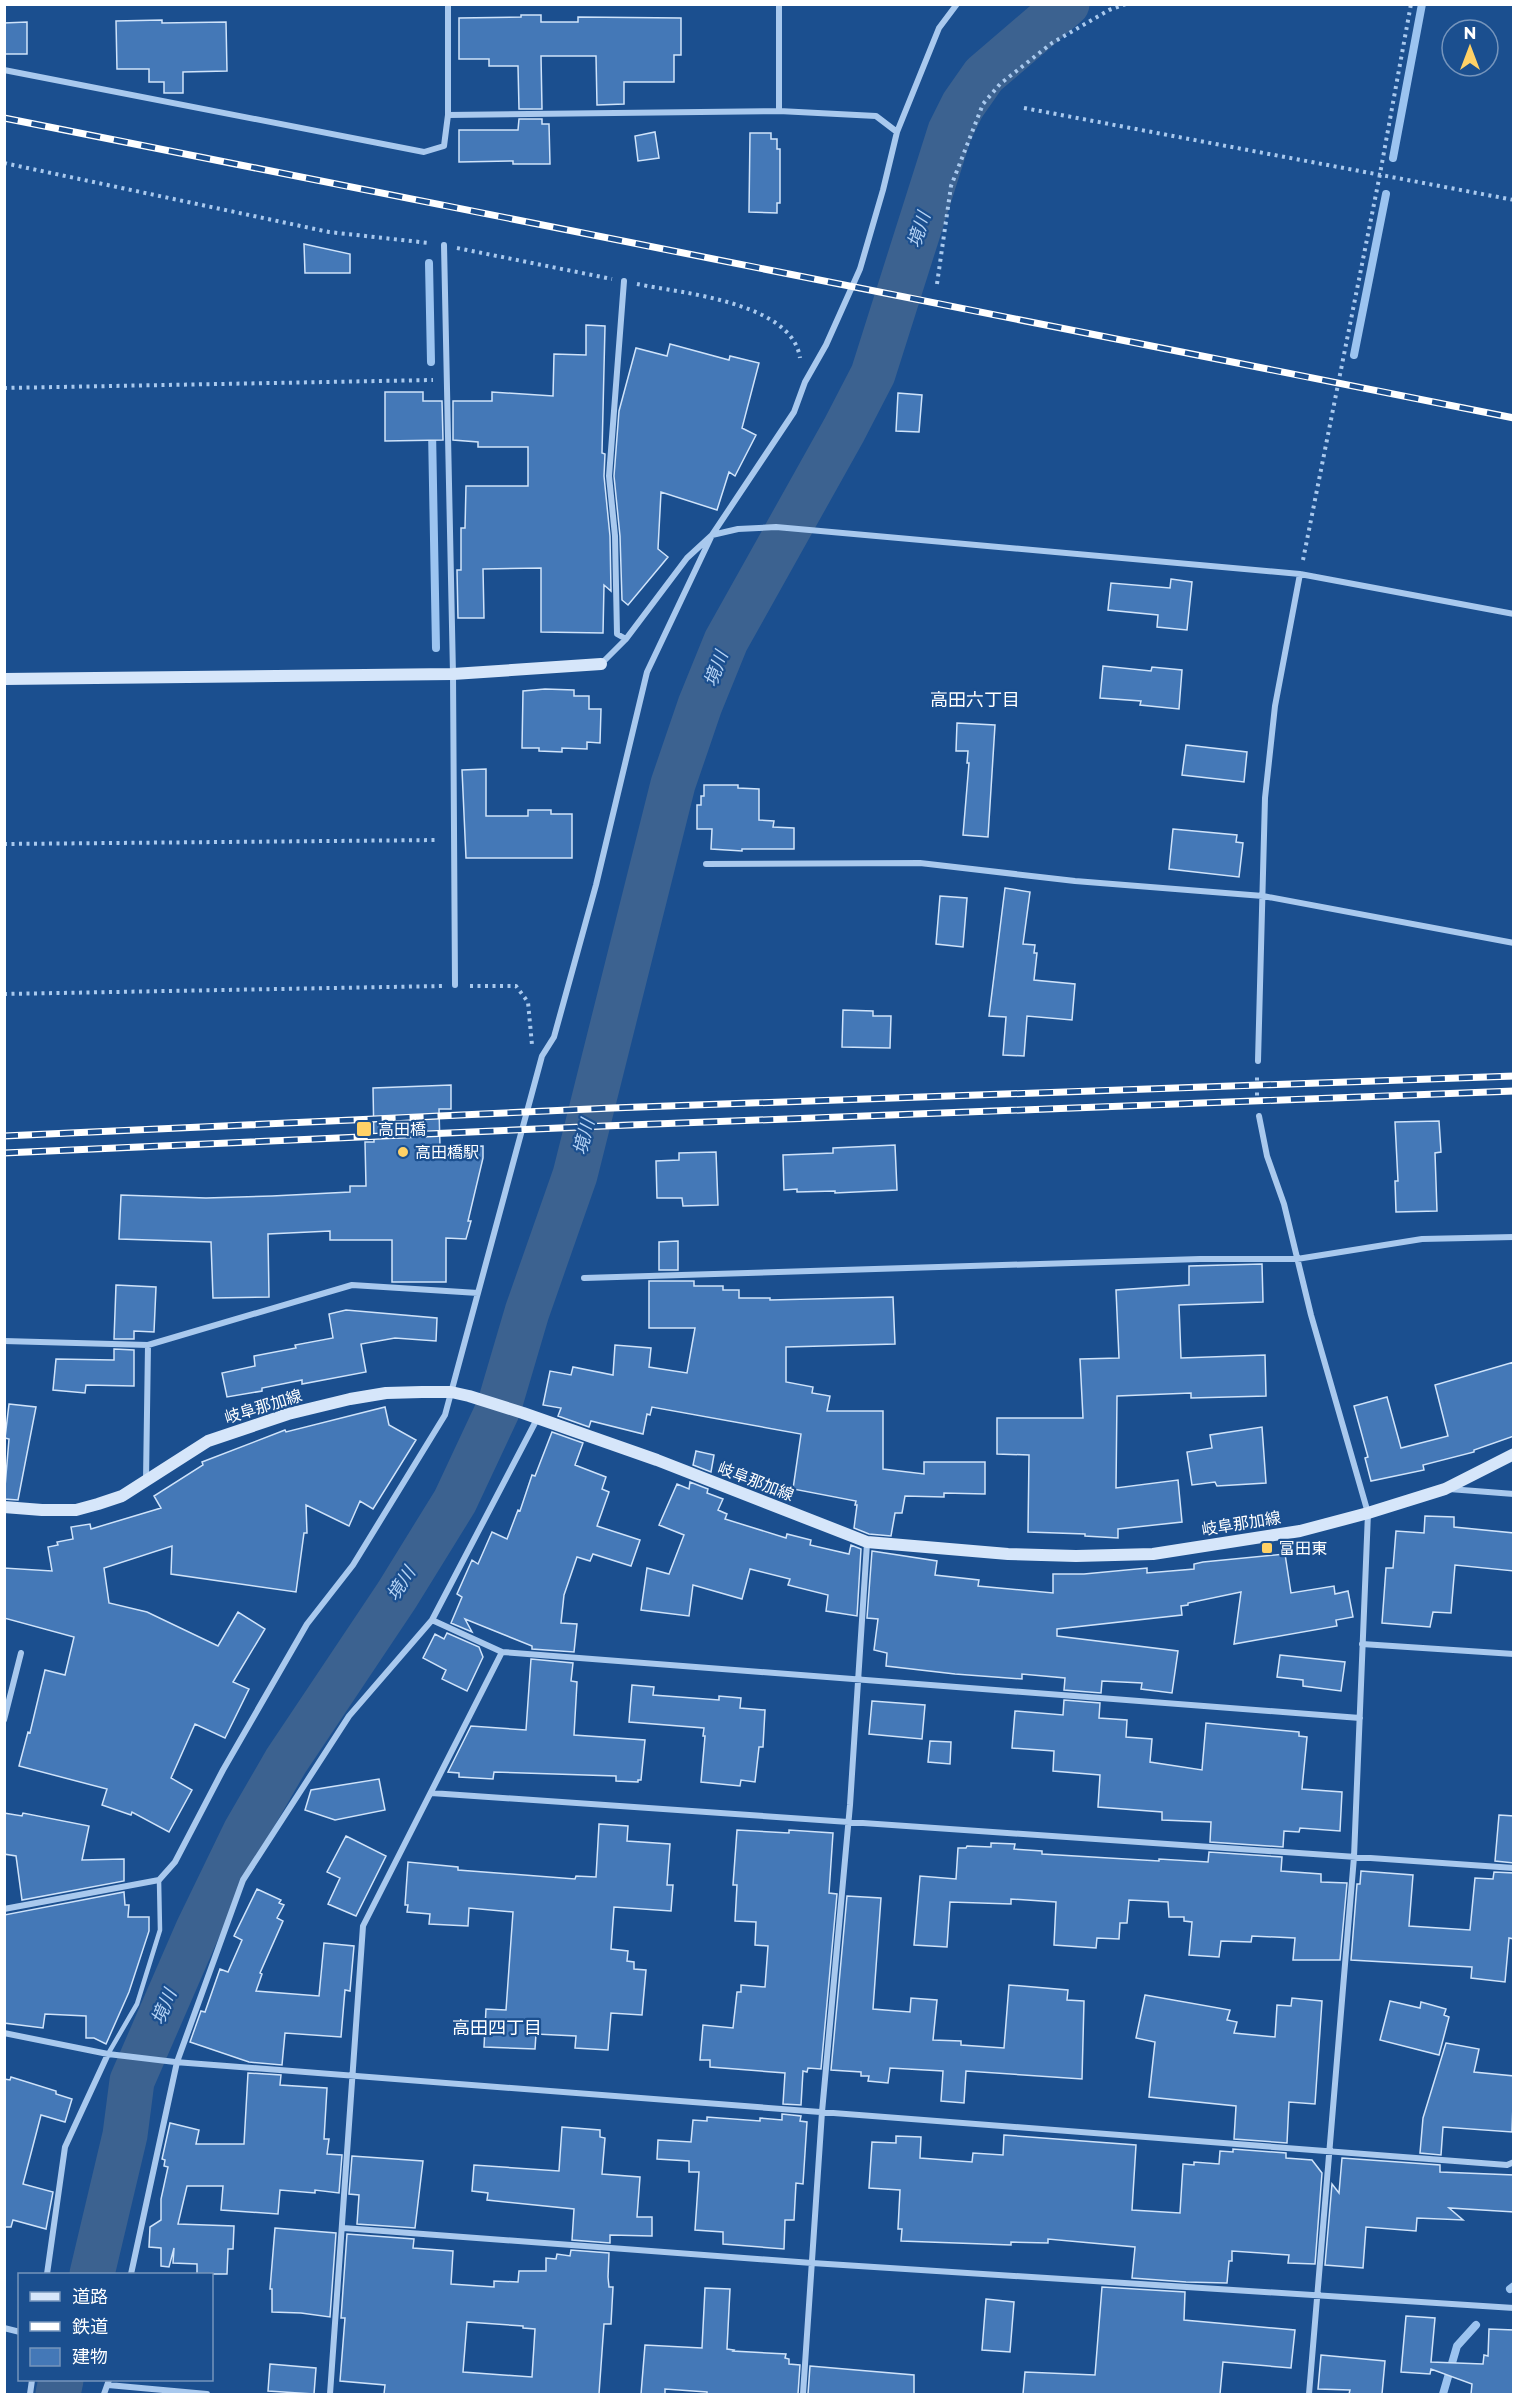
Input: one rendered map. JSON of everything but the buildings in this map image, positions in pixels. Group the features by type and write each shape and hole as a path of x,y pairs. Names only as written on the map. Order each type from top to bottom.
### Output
{"main road":[{"path":"4,679 453,674 600,664"},
{"name":"岐阜那加線","path":"4,1507 76,1510 122,1496 208,1441 288,1414 350,1398 386,1393 451,1392 469,1396 657,1460 867,1542 1008,1554 1076,1556 1153,1554 1300,1531 1445,1489 1514,1454"}],"street":[{"path":"4,70 424,152 444,146 448,115 448,4"},
{"path":"778,111 779,4"},
{"path":"4,1909 159,1880 175,1862 223,1770 307,1624 353,1565 445,1415 542,1056 554,1037 596,885 647,672 712,535 794,412 805,382 826,345 860,269 897,132 939,28 957,4"},
{"path":"448,115 778,111 876,116 897,132"},
{"path":"444,245 453,674 455,986"},
{"path":"624,281 609,476 615,536 617,634 626,639"},
{"path":"600,664 626,639 687,558 712,535 738,529 777,527 1300,574 1514,614"},
{"path":"1258,1061 1265,798 1275,706 1300,574"},
{"path":"706,864 920,863 1075,881 1263,897 1514,943"},
{"path":"1259,1116 1268,1156 1284,1204 1311,1315 1368,1513 1354,1857 1309,2394"},
{"path":"584,1278 1200,1259 1297,1259 1422,1239 1514,1237"},
{"path":"4,1341 147,1345 352,1285 478,1293"},
{"path":"146,1480 147,1345"},
{"path":"131,2273 176,2062 243,1880 349,1716 432,1620 537,1419"},
{"path":"1445,1489 1514,1494"},
{"path":"803,2394 822,2112 847,1822 867,1542"},
{"path":"432,1620 502,1652 1360,1718"},
{"path":"1362,1644 1514,1654"},
{"path":"330,2394 363,1926 502,1652"},
{"path":"4,1720 21,1653"},
{"path":"431,1793 1514,1868"},
{"path":"4,2034 108,2054 176,2062 1507,2165 1514,2162"},
{"path":"47,2273 65,2147 108,2054"},
{"path":"343,2228 812,2263 1514,2308"},
{"path":"104,2394 108,2382 207,2394"}],"lane":[{"path":"108,2054 137,2004 160,1930 159,1880"}],"path":[{"path":"937,284 951,186 983,104 1000,84 1052,43 1109,10 1126,4"},
{"path":"1300,574 1380,174 1411,4"},
{"path":"1024,108 1514,200"},
{"path":"4,163 329,232 444,245 736,304 777,322 790,333 799,347 805,382"},
{"path":"4,388 446,380"},
{"path":"4,844 454,840"},
{"path":"4,994 516,986 528,1002 531,1045 542,1056"},
{"path":"1258,1061 1259,1116"}],"waterway":[{"name":"境川","path":"92,2273 125,2135 132,2081 198,1929 245,1832 286,1761 397,1595 455,1501 499,1407 527,1312 575,1175 673,784 700,705 726,641 873,374 950,131 963,105 984,75 1067,4"},
{"path":"1393,158 1422,4"},
{"path":"1354,355 1386,194"},
{"path":"429,263 431,362"},
{"path":"432,430 436,648"},
{"path":"1510,2289 1514,2286"},
{"path":"1443,2394 1457,2346 1476,2325"},
{"name":"境川","path":"58,2394 61,2381"}],"railway":[{"path":"4,118 1514,418"},
{"path":"4,1136 612,1108 1514,1076"},
{"path":"4,1153 604,1126 1514,1091"}],"place":[{"name":"高田橋","path":"364,1129"},
{"name":"高田橋駅","path":"403,1152"},
{"name":"富田東","path":"1267,1548"}],"district":[{"name":"高田六丁目","path":"975,700"},
{"name":"高田四丁目","path":"497,2028"}]}
